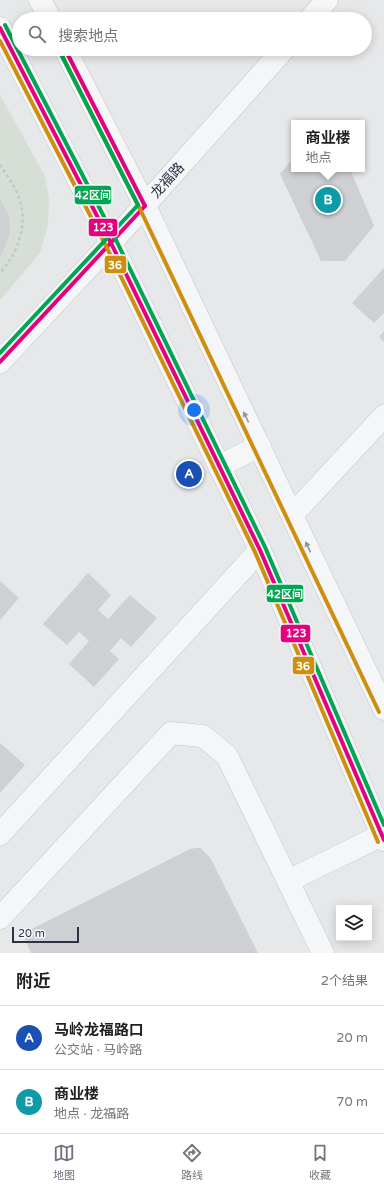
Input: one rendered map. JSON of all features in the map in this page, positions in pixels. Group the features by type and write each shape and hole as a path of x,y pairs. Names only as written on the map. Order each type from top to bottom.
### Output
{"street":[{"path":"40,0 46,12"},
{"path":"316,12 327,0"},
{"path":"0,28 12,51"},
{"path":"14,56 111,243 260,550 383,838 288,881"},
{"path":"69,56 145,206 293,514 384,709"},
{"name":"龙福路","path":"0,362 145,206 278,56"},
{"path":"293,514 384,416"},
{"path":"219,466 260,446"},
{"path":"0,834 260,550"},
{"path":"0,918 171,733 203,736 227,756 323,953"}],"path":[{"path":"0,165 18,194 22,210 22,227 18,246 0,273"}],"shaded area":[{"path":"0,95 45,176 49,198 48,225 40,253 0,300"}],"building":[{"path":"291,161 291,172 351,172 374,226 345,261 321,261 280,174"},
{"path":"0,199 9,216 10,232 6,245 0,256"},
{"path":"384,268 384,313 374,323 352,303"},
{"path":"384,331 384,342 379,337"},
{"path":"88,573 111,595 98,610 108,619 130,595 157,618 131,647 121,638 110,651 119,659 94,687 69,664 89,641 79,632 67,645 43,624"},
{"path":"0,581 19,598 0,620"},
{"path":"0,743 25,765 0,793"},
{"path":"201,848 211,859 258,953 31,953 25,940 26,934 30,930 190,849"}],"transit line":[{"name":"42区间","path":"5,25 12,39"},
{"name":"123","path":"0,28 12,51"},
{"name":"36","path":"0,41 106,246 255,552 378,842"},
{"name":"123","path":"14,56 111,243 260,550 384,840"},
{"name":"42区间","path":"21,56 116,240 265,547 384,825"},
{"name":"36","path":"62,56 140,209 379,712"},
{"name":"42区间","path":"0,353 138,205 62,56"},
{"name":"123","path":"69,56 145,206"},
{"name":"123","path":"0,362 145,206"}],"place":[{"name":"商业楼","path":"328,200"},
{"name":"马岭龙福路口","path":"189,474"}]}
